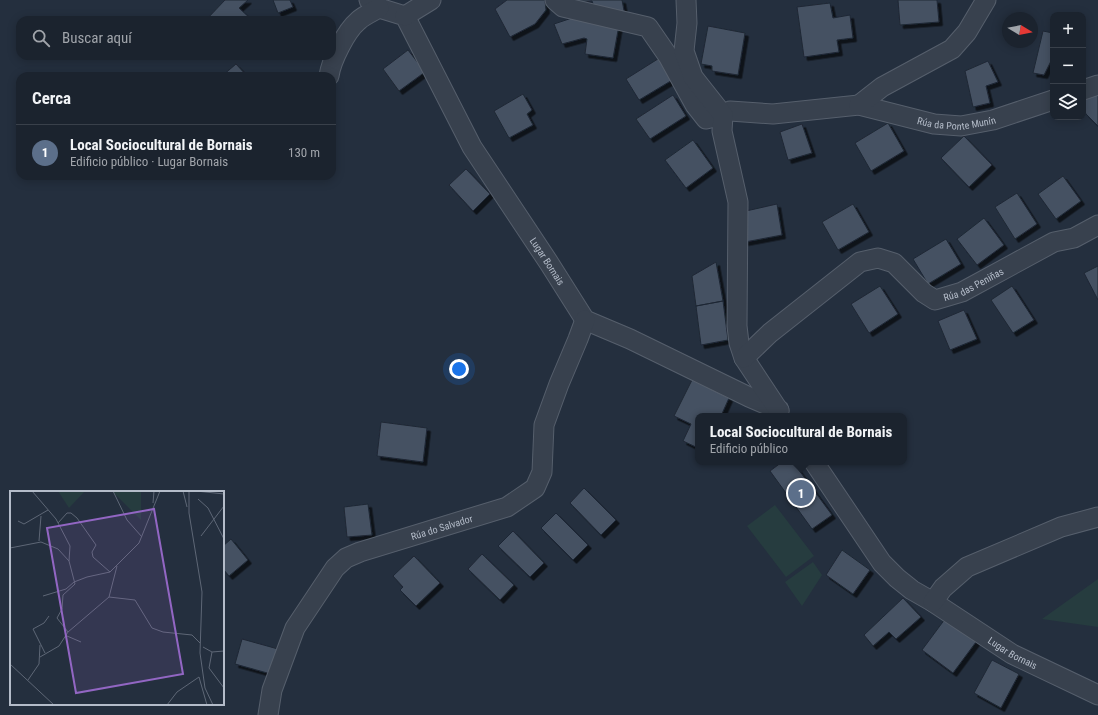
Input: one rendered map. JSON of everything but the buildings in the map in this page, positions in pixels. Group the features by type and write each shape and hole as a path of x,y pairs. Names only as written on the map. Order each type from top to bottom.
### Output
{"street":[{"path":"336,56 342,43 357,21 374,4 405,16 431,0"},
{"path":"555,0 563,7 648,27 668,56 695,106 706,119 723,115"},
{"path":"686,0 687,23 684,51 693,77 723,115 722,131 738,202 737,326 739,343 744,358 781,413"},
{"path":"859,105 882,87 952,49 967,32 986,0"},
{"name":"Lugar Bornais","path":"405,16 472,147 585,320"},
{"path":"329,72 334,60"},
{"path":"1086,89 1098,85"},
{"name":"Rúa da Ponte Munín","path":"723,115 730,111 773,114 859,105 934,124 961,126 993,120 1050,101"},
{"name":"Rúa das Peniñas","path":"744,358 770,333 860,262 878,258 894,263 924,293 935,300 962,292 1054,242 1074,238 1098,225"},
{"path":"585,320 630,339 781,413"},
{"name":"Rúa do Salvador","path":"268,715 272,690 295,628 334,568 346,558 360,552 507,507 535,488 542,472 544,425 585,320"},
{"name":"Lugar Bornais","path":"816,465 882,563 897,578 912,590 933,602 1012,654 1098,695"},
{"path":"933,602 943,588 966,567 1061,527 1098,517"}],"green space":[{"path":"775,505 814,556 786,577 747,526"},
{"path":"813,562 822,575 802,606 785,582"},
{"path":"1098,579 1098,627 1042,619"}],"place":[{"name":"Local Sociocultural de Bornais","path":"801,493"}]}
